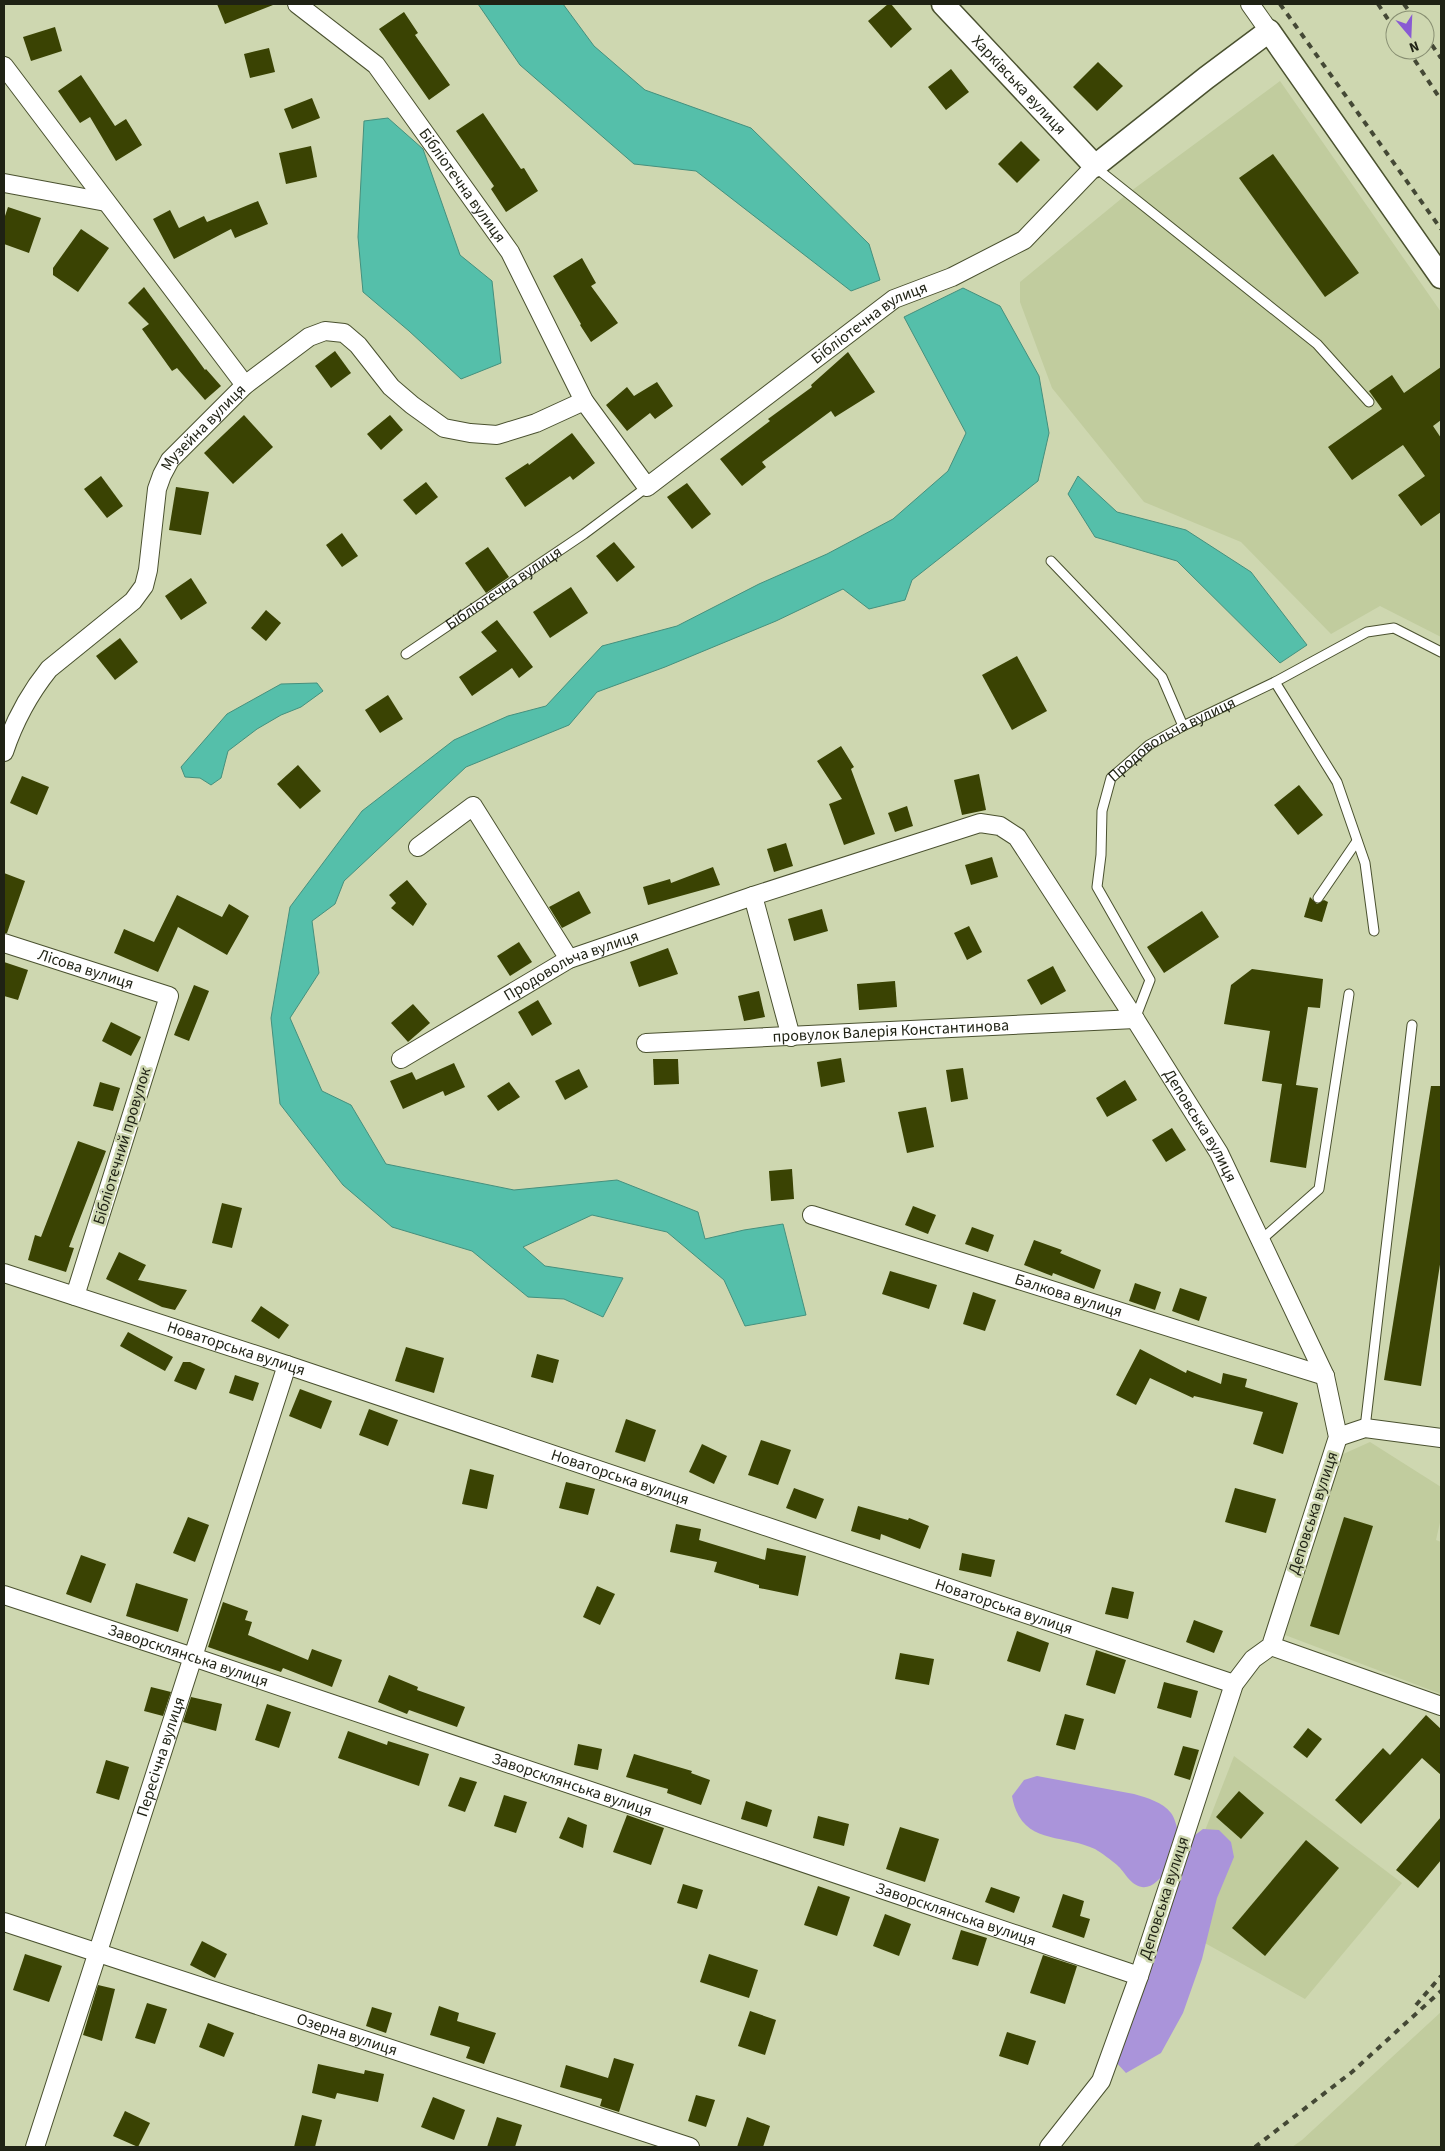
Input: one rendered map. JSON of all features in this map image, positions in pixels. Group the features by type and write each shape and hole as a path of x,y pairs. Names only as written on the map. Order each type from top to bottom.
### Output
{"street":[{"name":"Бібліотечна вулиця","path":"297,4 376,65 510,252 584,401 647,487 894,299 952,277 1024,240 1095,166"},
{"name":"Харківська вулиця","path":"943,4 1095,166"},
{"path":"1250,4 1441,277"},
{"path":"1095,166 1269,31"},
{"name":"Музейна вулиця","path":"4,66 244,385 170,460 162,475 157,489 148,570 144,586 132,601 49,669 8,725 4,752"},
{"path":"4,183 106,202"},
{"path":"244,385 309,336 325,331 344,333 358,345 391,386 412,405 444,428 470,433 497,435 536,423 584,401"},
{"path":"418,847 474,806 568,959"},
{"name":"Продовольча вулиця","path":"401,1059 568,959 753,896 980,823 1000,826 1017,837"},
{"name":"Деповська вулиця","path":"1017,837 1219,1153 1325,1376 1338,1437 1271,1646 1252,1659 1234,1684 1139,1976 1101,2081 1049,2147"},
{"path":"753,896 791,1037"},
{"name":"Лісова вулиця","path":"4,943 169,996"},
{"name":"Бібліотечний провулок","path":"75,1296 169,996"},
{"name":"провулок Валерія Константинова","path":"646,1043 1135,1019"},
{"name":"Балкова вулиця","path":"812,1216 1325,1376"},
{"name":"Новаторська вулиця","path":"4,1273 287,1365 1234,1684"},
{"name":"Пересічна вулиця","path":"35,2147 287,1365"},
{"name":"Деповська вулиця","path":"1338,1437 1365,1428 1441,1438"},
{"name":"Заворсклянська вулиця","path":"4,1595 1139,1976"},
{"path":"1271,1646 1441,1706"},
{"name":"Озерна вулиця","path":"4,1922 690,2147"}],"lane":[{"path":"1095,166 1317,344 1369,402"},
{"name":"Бібліотечна вулиця","path":"406,654 584,534 647,487"},
{"path":"1051,561 1162,676 1184,726"},
{"name":"Продовольча вулиця","path":"1135,1019 1150,980 1097,887 1101,855 1102,811 1111,778 1149,745 1275,682 1367,632 1394,628 1441,652"},
{"path":"1275,682 1337,782 1365,863 1374,931"},
{"path":"1318,898 1358,841"},
{"path":"1260,1240 1319,1189 1349,994"},
{"path":"1365,1428 1412,1026"}],"shaded area":[{"path":"1280,81 1441,312 1441,637 1380,606 1331,634 1241,542 1144,502 1052,388 1020,302 1020,282 1127,194"},
{"path":"1370,1442 1441,1487 1441,1518 1436,1540 1441,1542 1441,1694 1285,1635 1329,1487 1341,1455"},
{"path":"1234,1756 1402,1883 1305,1999 1169,1923"},
{"path":"1037,1776 1134,1794 1154,1801 1168,1809 1174,1818 1178,1836 1175,1853 1161,1877 1149,1886 1138,1886 1117,1865 1095,1849 1044,1835 1034,1831 1024,1823 1017,1812 1012,1796 1024,1780"},
{"path":"1203,1829 1219,1830 1231,1842 1234,1857 1217,1898 1202,1959 1183,2013 1161,2053 1126,2073 1113,2059 1191,1838"},
{"path":"1441,2012 1441,2147 1292,2147 1302,2140"}],"water":[{"path":"478,4 563,4 594,46 645,90 751,128 869,244 880,280 851,291 696,171 634,164 520,65"},
{"path":"388,118 423,149 460,255 492,281 501,363 461,379 363,292 358,237 364,121"},
{"path":"963,288 1000,306 1039,376 1049,433 1038,481 912,580 905,600 869,609 843,589 776,621 665,667 597,692 569,725 466,767 344,881 335,904 312,921 319,973 290,1018 322,1091 351,1105 386,1164 514,1190 617,1180 698,1212 705,1239 783,1224 806,1315 745,1326 724,1280 667,1232 592,1215 523,1247 545,1266 623,1278 603,1317 564,1299 528,1297 472,1251 392,1227 343,1185 280,1104 271,1018 290,907 362,811 454,740 508,716 546,706 602,646 677,626 759,584 827,554 893,519 948,471 966,433 904,317"},
{"path":"1078,476 1117,512 1186,530 1251,572 1307,645 1280,663 1177,561 1095,537 1068,494"},
{"path":"317,683 323,691 301,707 281,715 257,729 228,751 221,778 211,785 200,778 185,777 181,767 227,714 281,684"}],"building":[{"path":"217,4 273,4 273,5 225,24"},
{"path":"888,4 891,4 912,29 891,48 868,21"},
{"path":"404,12 418,33 415,35 450,85 429,100 379,29"},
{"path":"55,27 62,51 31,61 23,37"},
{"path":"269,48 275,72 250,78 244,54"},
{"path":"1098,62 1123,86 1097,111 1073,87"},
{"path":"951,69 969,92 946,110 928,87"},
{"path":"81,75 115,126 126,119 142,145 116,161 90,117 80,123 58,91"},
{"path":"312,98 320,118 292,129 284,109"},
{"path":"483,113 521,169 524,168 538,191 506,212 491,189 494,186 456,131"},
{"path":"1021,141 1040,160 1017,183 998,164"},
{"path":"311,146 317,177 286,184 279,153"},
{"path":"1273,154 1359,273 1325,297 1239,178"},
{"path":"258,201 268,224 235,238 231,229 174,259 153,219 170,210 179,228 204,216 207,222"},
{"path":"8,207 41,218 29,253 4,244 4,219"},
{"path":"81,229 109,248 78,292 53,275 53,268"},
{"path":"582,258 596,283 591,286 618,323 591,342 553,276"},
{"path":"144,287 205,370 221,386 205,400 177,368 172,371 142,329 149,324 128,303"},
{"path":"335,351 351,373 331,388 315,366"},
{"path":"848,352 875,392 835,417 831,411 762,462 766,467 742,486 720,459 770,421 768,419 812,387 811,385"},
{"path":"1441,367 1441,420 1433,426 1441,438 1441,512 1421,526 1398,495 1425,476 1403,445 1352,480 1328,447 1382,409 1369,391 1392,375 1404,393"},
{"path":"657,382 673,406 655,419 650,413 627,431 606,405 627,387 634,396"},
{"path":"244,415 273,447 233,484 204,453"},
{"path":"390,415 403,430 381,450 367,434"},
{"path":"572,433 595,463 573,480 570,476 525,507 505,478 528,463 529,465"},
{"path":"101,476 123,506 107,518 84,489"},
{"path":"426,482 438,497 416,515 403,500"},
{"path":"687,483 711,514 692,529 667,497"},
{"path":"176,487 209,492 201,535 169,530"},
{"path":"342,533 358,556 342,567 326,545"},
{"path":"614,542 635,567 617,582 596,556"},
{"path":"488,547 509,577 486,593 465,563"},
{"path":"191,578 207,603 181,620 165,596"},
{"path":"571,587 588,613 550,638 533,612"},
{"path":"266,610 281,623 266,641 251,628"},
{"path":"497,620 533,667 519,678 512,668 472,696 459,677 497,651 481,632"},
{"path":"120,638 138,662 115,680 96,656"},
{"path":"1017,656 1047,711 1012,730 982,675"},
{"path":"388,695 403,719 380,733 365,710"},
{"path":"841,746 854,767 851,769 875,834 844,845 829,804 842,799 817,761"},
{"path":"298,765 321,791 300,809 277,784"},
{"path":"979,774 986,810 962,815 954,780"},
{"path":"22,776 49,787 37,815 10,803"},
{"path":"1299,785 1323,815 1298,835 1274,805"},
{"path":"907,806 913,826 895,832 888,813"},
{"path":"786,843 793,866 774,872 767,849"},
{"path":"992,857 998,877 971,885 965,865"},
{"path":"713,867 720,885 648,905 643,887 670,879 671,883"},
{"path":"4,873 25,881 7,933 4,933"},
{"path":"407,880 427,904 413,926 391,908 396,903 389,895"},
{"path":"579,891 591,913 562,928 549,907"},
{"path":"177,895 222,917 229,904 249,916 227,955 178,927 158,972 114,953 124,929 154,942"},
{"path":"1310,897 1317,904 1324,900 1328,902 1322,922 1304,917"},
{"path":"822,909 828,931 794,941 788,919"},
{"path":"1202,911 1219,937 1164,973 1147,947"},
{"path":"969,926 982,952 967,960 954,933"},
{"path":"519,942 532,962 510,976 497,956"},
{"path":"668,948 678,974 639,987 630,962"},
{"path":"4,962 28,970 18,1000 4,996"},
{"path":"1053,966 1066,991 1041,1005 1027,980"},
{"path":"1252,969 1323,979 1320,1008 1308,1007 1296,1085 1318,1088 1306,1168 1270,1162 1282,1084 1262,1081 1270,1031 1224,1024 1231,985"},
{"path":"895,981 897,1007 859,1010 857,984"},
{"path":"194,985 209,991 189,1041 174,1035"},
{"path":"759,991 765,1017 744,1021 738,996"},
{"path":"538,1000 552,1024 532,1036 518,1012"},
{"path":"413,1004 430,1023 408,1042 391,1023"},
{"path":"111,1022 141,1037 131,1056 102,1041"},
{"path":"841,1058 845,1082 821,1087 817,1062"},
{"path":"653,1059 678,1059 679,1084 654,1085"},
{"path":"454,1063 465,1087 445,1096 443,1091 403,1109 390,1081 412,1072 416,1080"},
{"path":"963,1068 968,1099 951,1102 946,1070"},
{"path":"579,1069 588,1087 565,1100 555,1081"},
{"path":"1125,1080 1137,1100 1107,1117 1096,1098"},
{"path":"100,1082 120,1088 113,1111 93,1106"},
{"path":"509,1082 520,1097 498,1111 487,1096"},
{"path":"1431,1086 1441,1086 1441,1258 1421,1386 1384,1380"},
{"path":"926,1107 934,1147 907,1153 898,1112"},
{"path":"1172,1128 1186,1150 1166,1162 1152,1140"},
{"path":"78,1141 106,1151 69,1247 74,1248 66,1272 28,1260 35,1235 41,1237"},
{"path":"792,1169 794,1199 771,1201 769,1171"},
{"path":"222,1203 242,1208 232,1248 212,1243"},
{"path":"913,1206 936,1215 928,1234 905,1225"},
{"path":"972,1227 994,1235 988,1252 965,1244"},
{"path":"1034,1240 1062,1250 1060,1253 1101,1270 1094,1289 1053,1273 1052,1276 1024,1265"},
{"path":"119,1252 146,1265 138,1280 187,1290 175,1310 162,1307 106,1279"},
{"path":"890,1271 937,1285 929,1309 882,1294"},
{"path":"1135,1283 1161,1292 1155,1310 1129,1301"},
{"path":"1180,1288 1207,1297 1199,1321 1172,1311"},
{"path":"973,1292 996,1300 985,1331 963,1324"},
{"path":"261,1306 289,1325 279,1339 251,1321"},
{"path":"128,1332 173,1357 165,1371 120,1346"},
{"path":"406,1347 444,1358 434,1393 395,1381"},
{"path":"1140,1349 1186,1373 1187,1370 1221,1384 1223,1373 1247,1379 1245,1387 1298,1403 1283,1454 1253,1444 1263,1412 1194,1396 1193,1398 1150,1378 1136,1405 1116,1395"},
{"path":"537,1354 559,1360 553,1383 531,1377"},
{"path":"183,1362 190,1362 205,1369 196,1390 174,1381"},
{"path":"235,1375 259,1383 253,1401 229,1393"},
{"path":"300,1389 332,1401 321,1429 289,1416"},
{"path":"369,1409 398,1420 388,1446 359,1435"},
{"path":"626,1419 656,1430 645,1462 615,1452"},
{"path":"761,1440 791,1450 778,1485 748,1475"},
{"path":"702,1444 727,1456 714,1484 689,1472"},
{"path":"470,1469 494,1475 487,1509 462,1504"},
{"path":"566,1482 595,1489 588,1515 559,1508"},
{"path":"794,1488 824,1499 816,1519 786,1508"},
{"path":"1235,1488 1276,1499 1266,1533 1225,1522"},
{"path":"858,1506 908,1520 909,1518 929,1526 920,1549 881,1534 880,1540 851,1531"},
{"path":"188,1517 209,1525 195,1562 173,1553"},
{"path":"1344,1517 1373,1526 1339,1635 1310,1626"},
{"path":"676,1524 701,1529 699,1540 765,1560 767,1548 806,1556 798,1596 759,1588 759,1585 714,1572 717,1562 670,1552"},
{"path":"962,1553 995,1560 991,1577 959,1570"},
{"path":"81,1555 106,1564 91,1603 66,1594"},
{"path":"136,1583 188,1599 178,1632 126,1616"},
{"path":"597,1586 615,1594 600,1625 583,1617"},
{"path":"1112,1587 1134,1592 1128,1619 1105,1614"},
{"path":"223,1602 248,1611 245,1620 252,1622 248,1635 308,1660 312,1649 342,1660 332,1687 283,1668 281,1672 208,1647"},
{"path":"1194,1620 1223,1631 1214,1653 1186,1642"},
{"path":"1017,1631 1049,1643 1040,1672 1007,1661"},
{"path":"1096,1650 1126,1660 1115,1694 1086,1685"},
{"path":"900,1653 934,1659 929,1685 895,1679"},
{"path":"389,1675 418,1687 417,1690 465,1707 457,1727 409,1710 407,1714 378,1702"},
{"path":"1164,1682 1198,1691 1191,1718 1157,1708"},
{"path":"151,1687 171,1692 163,1716 144,1711"},
{"path":"191,1697 222,1704 216,1731 183,1722"},
{"path":"267,1704 291,1712 279,1748 255,1740"},
{"path":"1065,1714 1084,1719 1075,1750 1056,1745"},
{"path":"1426,1715 1441,1729 1441,1775 1422,1758 1361,1824 1335,1800 1383,1748 1390,1755"},
{"path":"1308,1728 1322,1739 1307,1758 1293,1747"},
{"path":"348,1731 387,1745 388,1741 429,1754 419,1786 338,1758"},
{"path":"578,1744 602,1749 598,1770 574,1765"},
{"path":"1183,1746 1199,1750 1190,1780 1174,1775"},
{"path":"634,1754 692,1771 691,1773 710,1780 701,1805 667,1793 668,1789 626,1777"},
{"path":"106,1760 129,1767 119,1800 96,1793"},
{"path":"460,1777 477,1782 465,1812 448,1806"},
{"path":"1239,1791 1264,1813 1241,1839 1216,1817"},
{"path":"504,1795 527,1802 516,1833 494,1826"},
{"path":"746,1801 772,1810 767,1827 741,1819"},
{"path":"627,1815 664,1828 651,1865 613,1852"},
{"path":"818,1816 849,1824 844,1846 813,1838"},
{"path":"568,1817 587,1825 583,1848 559,1838"},
{"path":"1441,1817 1441,1860 1418,1888 1396,1870"},
{"path":"900,1827 939,1839 925,1882 886,1869"},
{"path":"1306,1840 1339,1868 1265,1956 1232,1928"},
{"path":"683,1884 703,1890 697,1909 677,1903"},
{"path":"818,1886 850,1897 837,1936 804,1925"},
{"path":"991,1887 1020,1897 1014,1913 985,1902"},
{"path":"1063,1894 1084,1901 1080,1916 1090,1919 1084,1938 1052,1927"},
{"path":"885,1914 911,1924 899,1956 873,1946"},
{"path":"961,1930 987,1938 978,1966 952,1959"},
{"path":"202,1941 227,1954 215,1978 190,1965"},
{"path":"25,1954 62,1966 49,2002 13,1990"},
{"path":"709,1954 758,1970 749,1998 700,1982"},
{"path":"1043,1955 1077,1966 1065,2004 1030,1993"},
{"path":"98,1985 115,1989 102,2041 83,2035"},
{"path":"147,2003 167,2009 155,2044 135,2038"},
{"path":"439,2006 459,2013 457,2021 496,2033 484,2064 466,2058 470,2047 430,2035"},
{"path":"372,2007 392,2013 386,2033 366,2026"},
{"path":"750,2011 776,2020 765,2055 738,2046"},
{"path":"208,2023 234,2033 224,2057 199,2047"},
{"path":"1007,2032 1036,2041 1028,2065 999,2056"},
{"path":"614,2058 634,2064 619,2112 600,2106 602,2099 560,2087 566,2065 608,2078"},
{"path":"318,2064 364,2074 365,2070 384,2074 378,2102 337,2093 335,2099 312,2093"},
{"path":"696,2095 715,2100 706,2127 688,2121"},
{"path":"433,2097 465,2110 454,2140 421,2127"},
{"path":"125,2111 150,2123 138,2147 113,2136"},
{"path":"302,2115 322,2120 315,2147 294,2147"},
{"path":"497,2117 522,2125 515,2147 487,2147"},
{"path":"747,2117 770,2126 763,2147 737,2147"}],"railway":[{"path":"1280,4 1441,229"},
{"path":"1378,4 1385,15"},
{"path":"1404,4 1408,10"},
{"path":"1435,49 1441,58"},
{"path":"1415,60 1441,100"},
{"path":"1416,2005 1441,1976"},
{"path":"1255,2147 1352,2072 1441,1991"}]}
